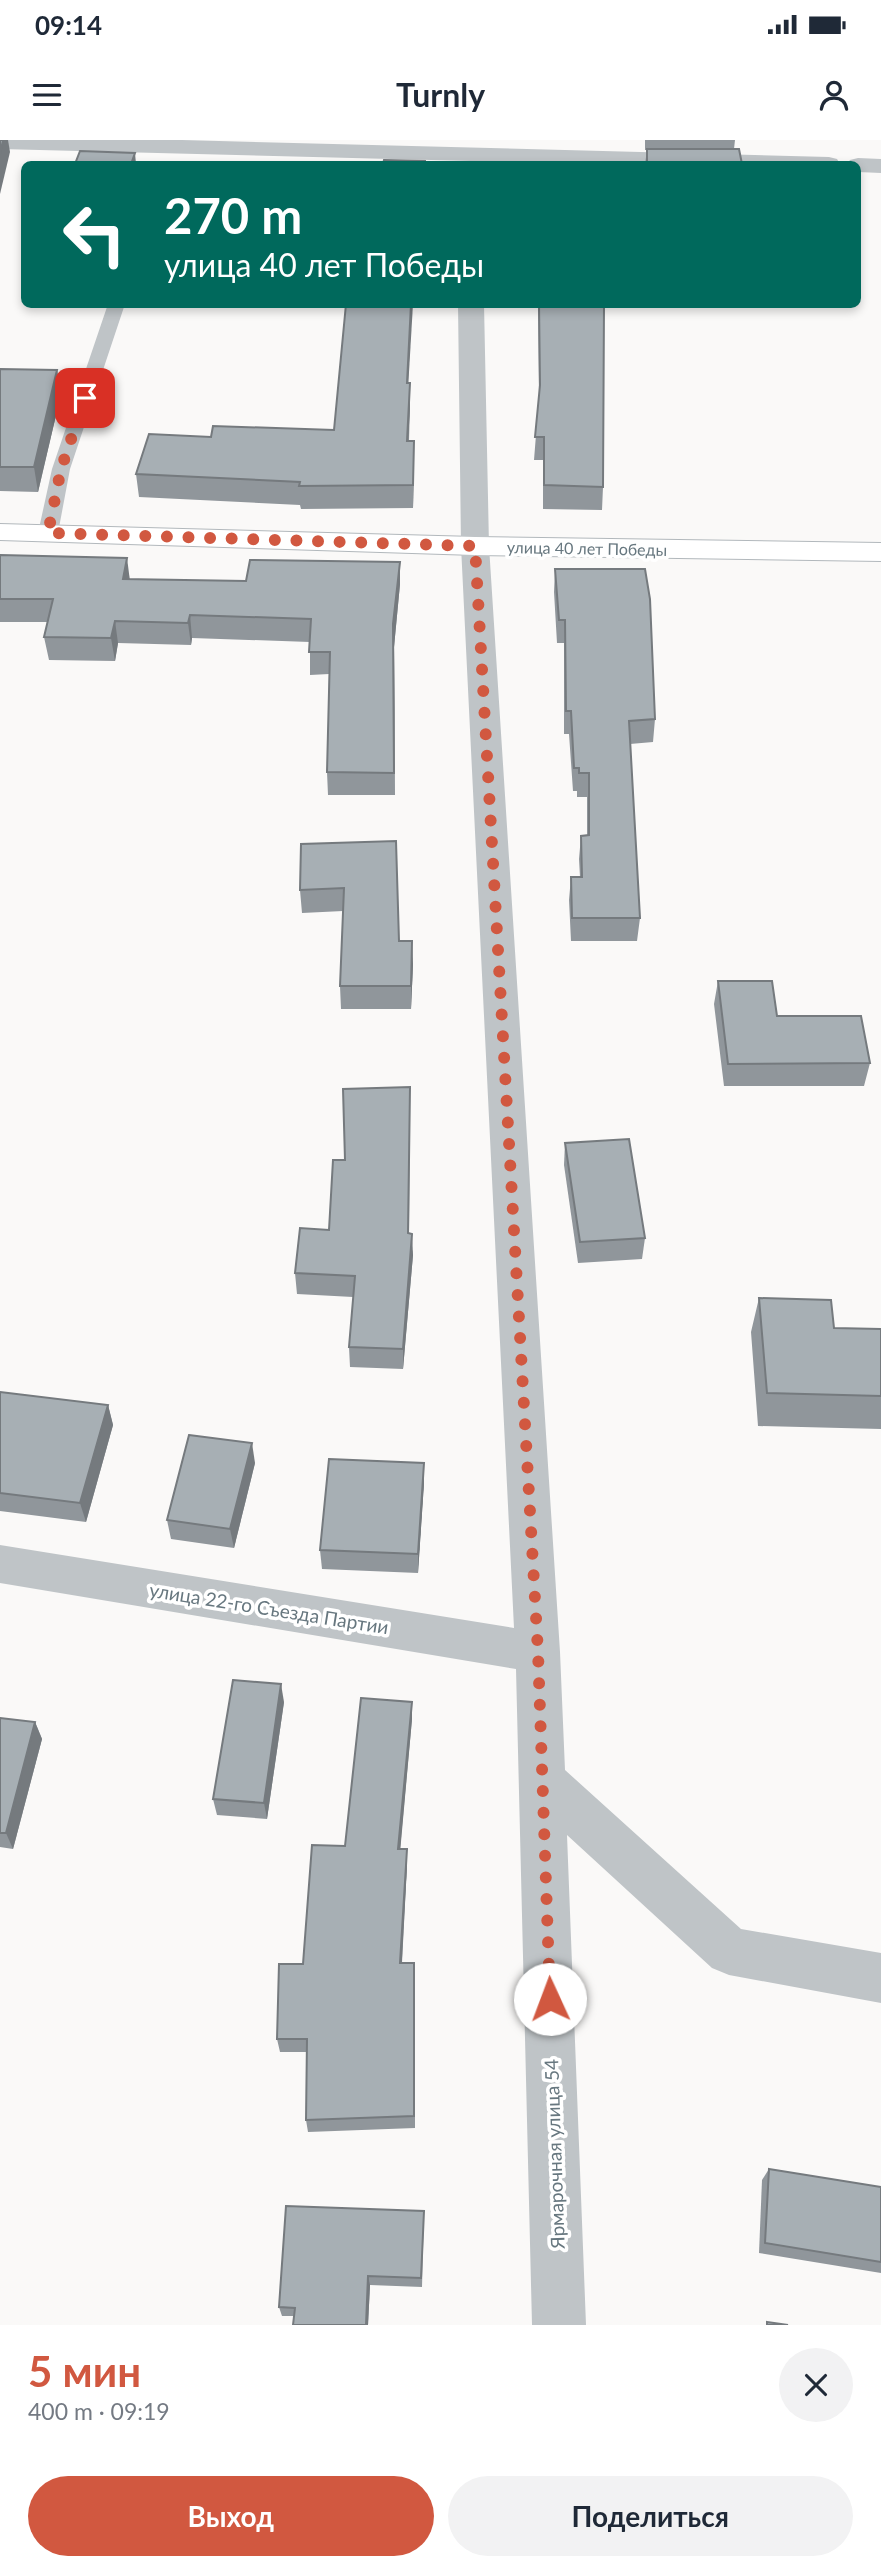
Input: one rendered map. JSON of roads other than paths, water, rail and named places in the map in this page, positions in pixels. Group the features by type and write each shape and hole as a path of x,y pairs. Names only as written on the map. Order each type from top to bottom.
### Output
{"main road":[{"name":"улица 40 лет Победы","path":"0,532 475,546 881,552"}],"street":[{"path":"0,142 721,161"},
{"path":"861,165 881,166"},
{"name":"Ярмарочная улица 54","path":"471,308 475,546 538,1652 559,2325"},
{"name":"улица 22-го Съезда Партии","path":"0,1564 538,1652"},
{"path":"543,1782 729,1951 881,1979"}],"lane":[{"path":"119,146 136,161"},
{"path":"48,533 61,469 116,308"}]}
